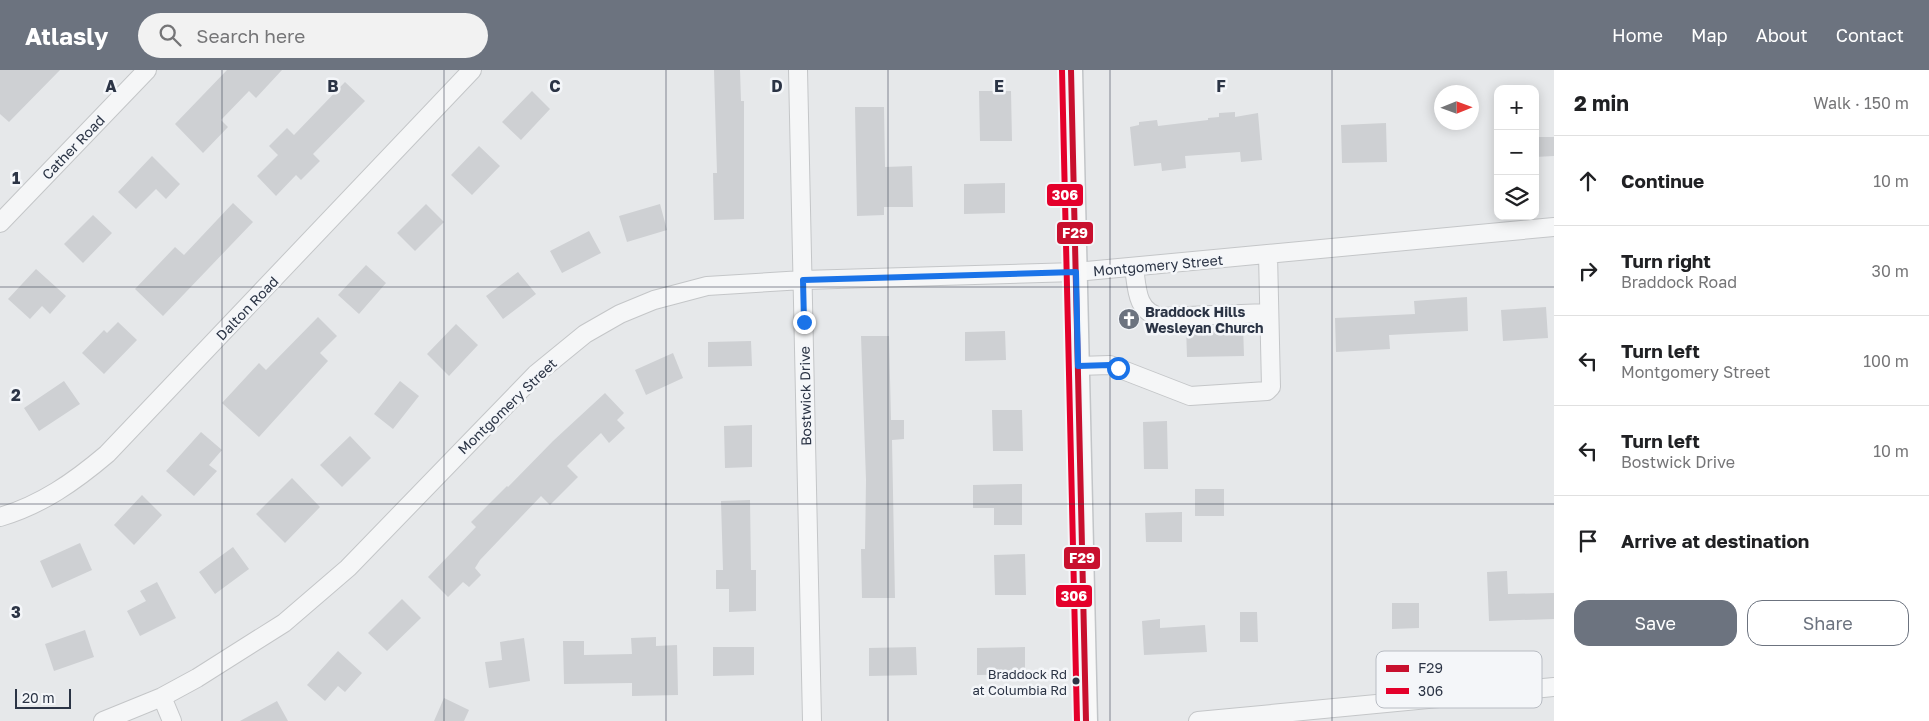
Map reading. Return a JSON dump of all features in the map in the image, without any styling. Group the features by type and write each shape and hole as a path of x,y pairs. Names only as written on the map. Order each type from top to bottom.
{"main road":[{"path":"1071,70 1086,721"}],"street":[{"name":"Cather Road","path":"0,223 147,70"},
{"name":"Dalton Road","path":"0,518 19,512 55,494 83,475 106,454 472,70"},
{"name":"Bostwick Drive","path":"798,70 812,721"},
{"name":"Montgomery Street","path":"103,721 162,697 197,678 284,623 348,568 536,374 585,334 620,314 654,300 692,289 803,280 1076,272 1554,227"},
{"path":"1078,366 1110,365 1190,396 1267,391 1271,387 1268,254"},
{"path":"1134,267 1138,297 1143,309 1151,315 1161,317 1268,313"},
{"path":"162,697 172,721"},
{"path":"1198,721 1376,704"}],"building":[{"path":"0,70 60,70 9,122 0,114"},
{"path":"227,70 282,70 256,98 249,91 221,120 228,127 203,153 175,124"},
{"path":"714,70 740,70 741,101 744,101 744,219 714,220 713,173 717,173"},
{"path":"345,82 365,101 313,154 320,161 301,180 296,175 276,196 257,176 278,155 269,146 287,128 294,135"},
{"path":"532,91 550,109 521,140 502,122"},
{"path":"979,91 1011,91 1012,141 980,141"},
{"path":"855,107 884,107 885,167 912,166 913,207 884,207 884,215 857,216"},
{"path":"1235,112 1235,117 1258,113 1262,160 1241,162 1240,152 1185,156 1186,168 1162,171 1161,163 1134,166 1130,127 1139,125 1139,122 1157,120 1158,126 1208,120 1208,118 1219,117 1219,113"},
{"path":"1386,123 1387,162 1342,163 1341,125"},
{"path":"1539,137 1554,137 1554,156 1539,157"},
{"path":"479,146 500,166 472,195 451,175"},
{"path":"152,156 180,184 166,199 156,189 136,209 118,192"},
{"path":"1005,183 1005,213 964,214 964,184"},
{"path":"233,203 253,222 163,316 135,289 175,247 184,255"},
{"path":"426,204 444,222 415,251 397,233"},
{"path":"660,204 667,230 627,242 619,216"},
{"path":"93,215 112,233 83,263 64,244"},
{"path":"589,231 601,253 562,273 550,251"},
{"path":"366,265 386,283 359,314 338,295"},
{"path":"36,269 66,296 50,314 42,306 30,319 8,299"},
{"path":"518,272 536,294 503,319 486,296"},
{"path":"1467,297 1468,331 1389,335 1390,349 1336,352 1335,318 1415,314 1414,301"},
{"path":"1546,307 1548,338 1503,341 1501,310"},
{"path":"318,317 337,336 320,353 328,361 259,437 222,403 259,363 266,370"},
{"path":"118,322 137,340 104,374 82,353 104,330 107,333"},
{"path":"456,324 478,345 449,376 427,354"},
{"path":"1243,325 1244,356 1187,357 1186,327"},
{"path":"1005,331 1006,360 965,361 965,332"},
{"path":"861,336 889,336 891,420 904,420 904,439 892,440 895,598 862,598 861,549 865,549 866,480"},
{"path":"751,341 752,366 708,367 708,342"},
{"path":"673,353 683,378 646,395 635,370"},
{"path":"64,381 80,404 39,431 24,408"},
{"path":"400,381 419,396 393,429 374,414"},
{"path":"605,393 624,413 617,420 625,428 609,443 601,433 567,466 578,477 550,505 541,496 480,560 475,568 481,575 469,587 463,582 448,597 428,577 476,527 471,522"},
{"path":"992,410 1022,410 1023,451 993,451"},
{"path":"1167,421 1168,469 1144,469 1143,422"},
{"path":"752,425 752,467 725,468 724,426"},
{"path":"201,432 222,450 209,465 217,471 194,496 166,471"},
{"path":"350,436 371,458 342,487 320,465"},
{"path":"292,478 320,507 285,543 256,514"},
{"path":"1022,484 1022,525 994,525 994,508 973,508 973,485"},
{"path":"1195,489 1224,489 1224,516 1195,516"},
{"path":"142,495 162,515 134,545 114,525"},
{"path":"750,500 751,570 756,570 756,611 729,612 729,589 716,589 716,570 723,570 721,501"},
{"path":"1182,512 1182,542 1146,542 1145,513"},
{"path":"80,543 92,570 52,588 40,561"},
{"path":"233,547 249,569 215,594 199,572"},
{"path":"1025,554 1026,595 995,595 994,555"},
{"path":"1507,571 1508,594 1554,593 1554,619 1489,621 1487,572"},
{"path":"157,582 176,618 140,636 127,611 146,601 140,591"},
{"path":"402,599 421,618 387,651 368,633"},
{"path":"1392,603 1419,603 1419,628 1392,629"},
{"path":"1240,612 1257,612 1258,642 1240,642"},
{"path":"1160,619 1160,628 1205,625 1207,652 1144,655 1142,621"},
{"path":"85,630 94,657 54,671 45,644"},
{"path":"656,637 656,646 677,645 678,695 632,696 632,683 564,684 563,641 584,641 584,655 632,654 631,638"},
{"path":"524,638 530,681 489,688 485,662 502,660 500,642"},
{"path":"713,647 754,647 754,675 713,676"},
{"path":"916,647 917,675 869,676 869,648"},
{"path":"1025,647 1025,674 977,675 977,648"},
{"path":"338,651 362,673 345,692 338,686 325,701 307,685"},
{"path":"444,698 469,710 464,721 434,721"},
{"path":"277,701 288,721 240,721"}],"transit line":[{"name":"306","path":"1062,70 1077,721"},
{"name":"F29","path":"1071,70 1086,721"}],"place":[{"name":"Braddock Hills Wesleyan Church","path":"1129,319"},
{"name":"Braddock Rd at Columbia Rd","path":"1076,681"}],"route":[{"path":"804,322 803,280 1076,272 1078,366 1110,365 1118,368"}]}
